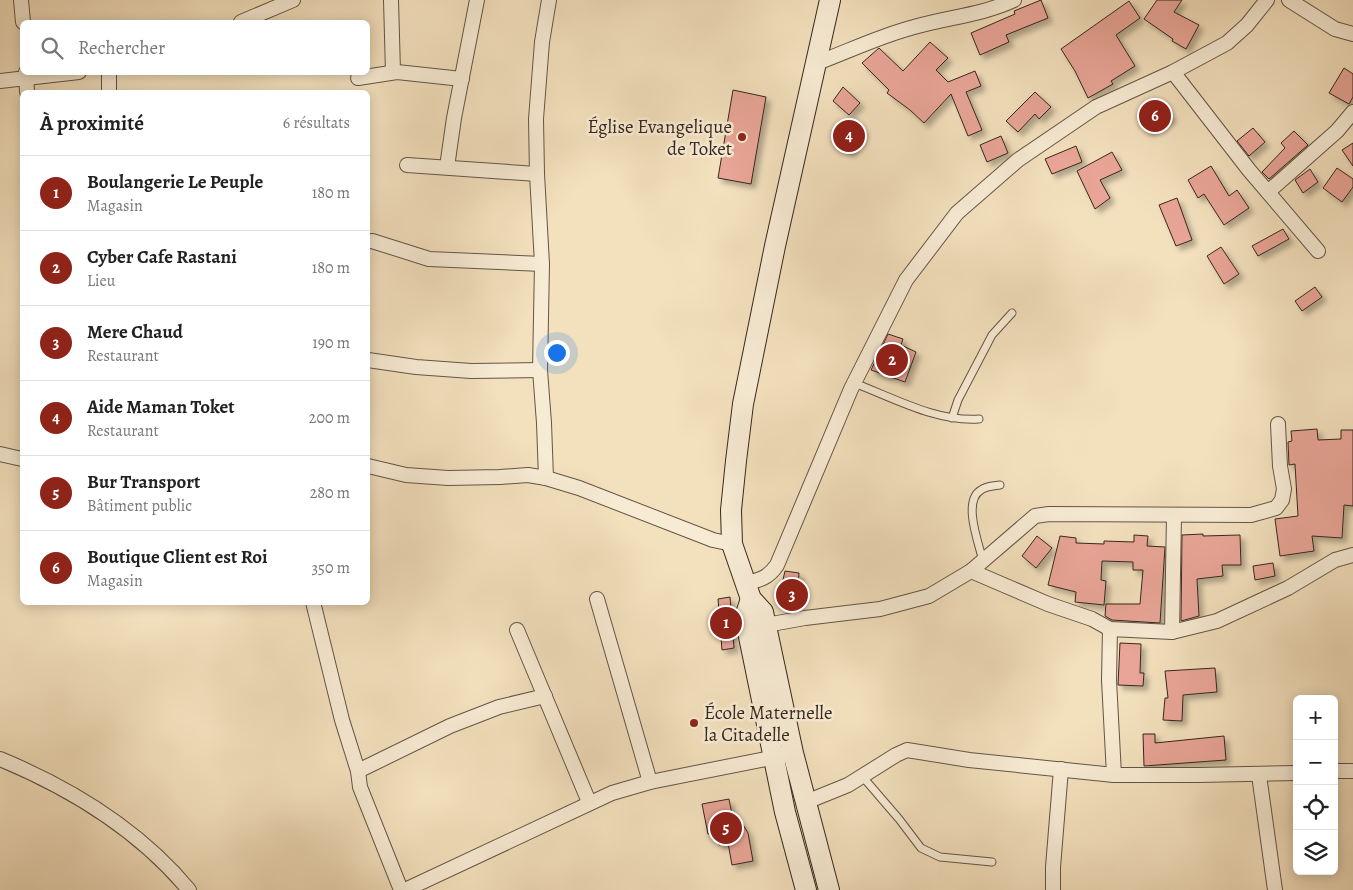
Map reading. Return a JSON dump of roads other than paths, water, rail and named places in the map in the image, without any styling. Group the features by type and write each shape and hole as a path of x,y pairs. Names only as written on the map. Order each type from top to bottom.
{"street":[{"path":"21,0 23,20"},
{"path":"246,20 293,0"},
{"path":"391,0 393,72"},
{"path":"446,167 476,0"},
{"path":"546,478 540,370 542,264 536,119 542,42 549,0"},
{"path":"806,890 784,812 784,756 766,625 762,612 749,591 732,544 731,510 742,404 830,0"},
{"path":"817,63 886,34 964,17 1014,0"},
{"path":"829,890 806,802 784,756 745,617 749,591 771,574 778,565 854,383 906,280 957,213 1018,160 1096,107 1173,72 1227,44 1267,0"},
{"path":"1289,0 1335,29 1353,34"},
{"path":"358,78 393,72 462,79"},
{"path":"1173,72 1268,192 1318,251"},
{"path":"0,81 27,81 62,75"},
{"path":"109,75 109,90"},
{"path":"1268,192 1337,132 1353,112"},
{"path":"408,166 537,174"},
{"path":"372,242 429,258 542,264"},
{"path":"370,360 416,367 471,371 540,370"},
{"path":"766,625 805,618 880,609 929,596 983,561 1035,516 1049,514 1251,514 1276,508 1282,500 1284,489 1280,466 1278,424"},
{"path":"0,454 20,459"},
{"path":"370,466 406,475 448,478 528,475 546,478 579,488 713,540 732,544"},
{"path":"1172,632 1174,515"},
{"path":"971,570 1048,604 1092,619 1110,629 1172,632 1218,621 1288,588 1334,560 1353,555"},
{"path":"597,599 650,782"},
{"path":"315,605 342,720 358,771 360,787 401,890"},
{"path":"1110,629 1109,680 1114,774"},
{"path":"518,630 589,802"},
{"path":"358,771 458,723 499,707 545,696"},
{"path":"806,802 848,785 907,750 969,760 1114,774 1258,775 1293,773"},
{"path":"405,890 589,802 612,793 650,782 784,756"},
{"path":"0,759 39,776 128,830 160,857 189,890"},
{"path":"1053,890 1052,868 1061,769"},
{"path":"1338,771 1353,771"},
{"path":"1258,775 1275,890"}],"lane":[{"path":"952,418 958,400 992,335 1012,313"},
{"path":"854,383 926,411 952,418 979,419"},
{"path":"983,561 972,516 972,505 979,490 987,486 1000,485"},
{"path":"862,776 921,848 940,857 992,862"}],"place":[{"name":"Boutique Client est Roi","path":"1155,116"},
{"name":"Aide Maman Toket","path":"849,136"},
{"name":"Église Evangelique de Toket","path":"742,137"},
{"name":"Cyber Cafe Rastani","path":"892,360"},
{"name":"Mere Chaud","path":"792,595"},
{"name":"Boulangerie Le Peuple","path":"726,623"},
{"name":"École Maternelle la Citadelle","path":"694,723"},
{"name":"Bur Transport","path":"726,828"}]}
